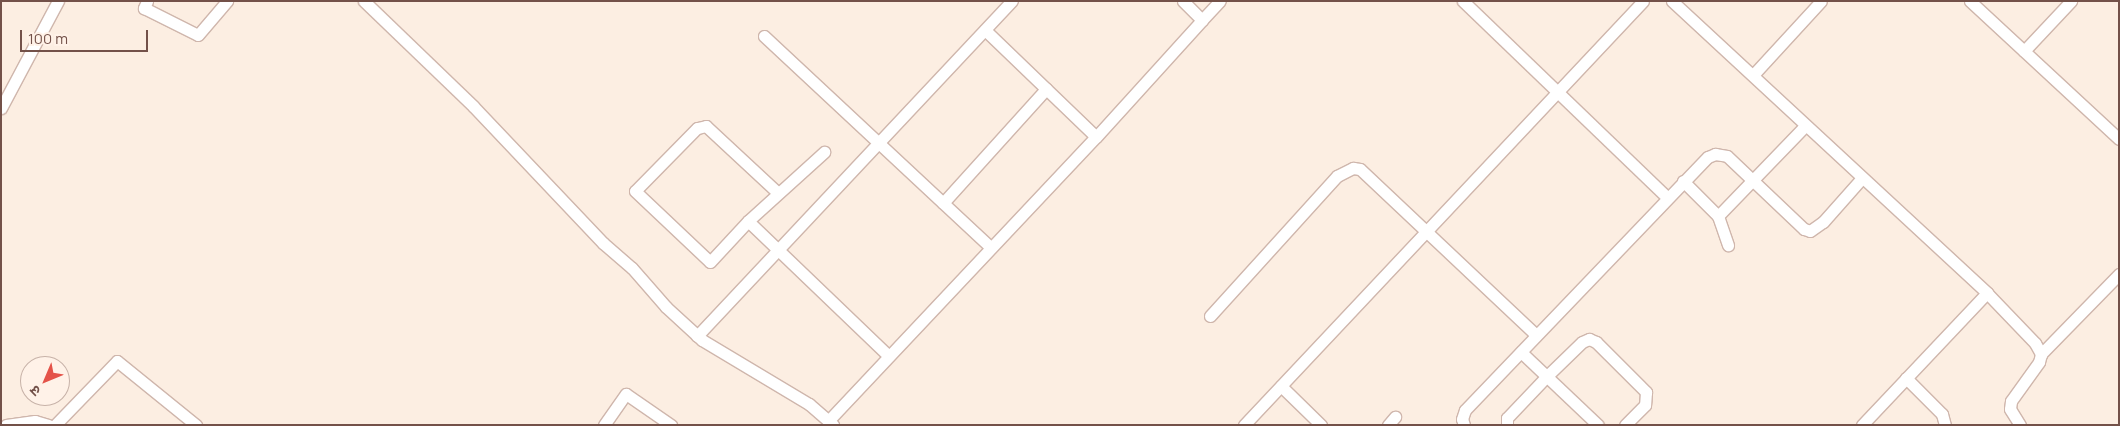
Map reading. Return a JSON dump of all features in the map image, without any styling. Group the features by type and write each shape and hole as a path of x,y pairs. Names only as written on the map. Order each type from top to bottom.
{"street":[{"path":"1,108 58,1"},
{"path":"147,1 144,8 198,34 227,1"},
{"path":"364,1 473,106 603,243 632,268 697,336 809,404 831,423 889,356 1096,137 1220,1"},
{"path":"697,336 1012,1"},
{"path":"1183,1 1202,20"},
{"path":"1463,1 1668,198"},
{"path":"1244,425 1560,93 1643,1"},
{"path":"1672,1 1986,293 2035,343 2041,354"},
{"path":"1753,75 1821,1"},
{"path":"1970,1 2117,134"},
{"path":"2024,51 2070,1"},
{"path":"986,30 1096,137"},
{"path":"764,36 990,247"},
{"path":"944,203 1046,89"},
{"path":"777,192 706,126 697,128 635,191 710,262 777,192 824,152"},
{"path":"1718,216 1754,181 1805,126"},
{"path":"1464,425 1462,418 1464,410 1683,181 1714,154 1727,156 1810,231 1823,222 1862,179"},
{"path":"1210,316 1345,169 1360,169 1426,234 1536,335"},
{"path":"1683,181 1718,216 1728,245"},
{"path":"748,221 889,356"},
{"path":"2020,425 2010,409 2011,401 2041,354 2119,274"},
{"path":"1862,425 1986,293"},
{"path":"1507,425 1508,418 1582,342 1596,342 1646,392 1645,405 1625,425"},
{"path":"1521,352 1548,375 1598,425"},
{"path":"55,425 117,361 196,425"},
{"path":"1906,378 1942,414 1945,425"},
{"path":"1281,386 1321,425"},
{"path":"604,425 626,394 666,423"},
{"path":"6,425 35,421 48,425"}]}
